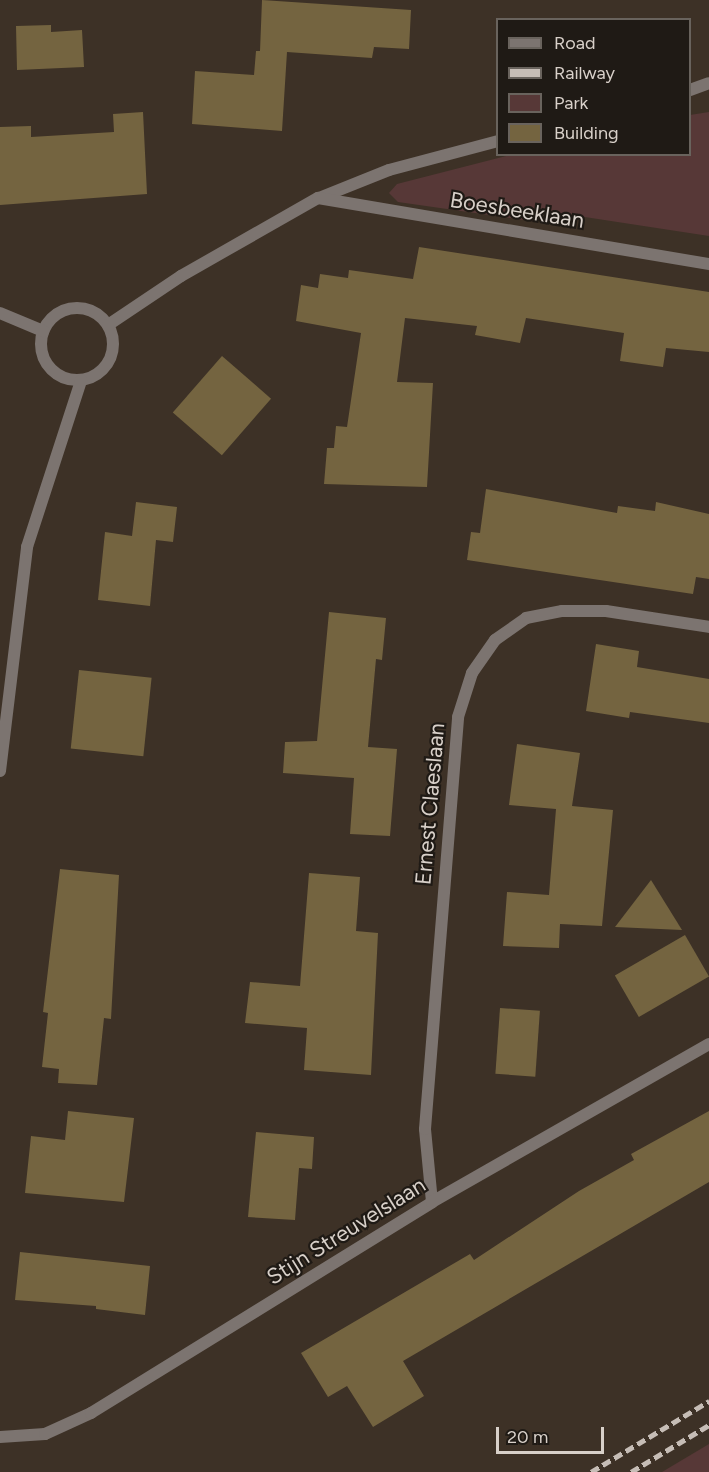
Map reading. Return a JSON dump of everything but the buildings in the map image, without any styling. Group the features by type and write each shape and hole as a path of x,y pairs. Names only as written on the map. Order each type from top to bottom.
{"street":[{"path":"691,90 708,85"},
{"name":"Boesbeeklaan","path":"108,325 181,276 318,198 389,170 496,142"},
{"name":"Boesbeeklaan","path":"318,198 709,264"},
{"path":"73,308 93,312 108,325 113,336 110,360 98,374 81,381 66,380 44,360 43,331 60,311 73,308"},
{"path":"0,313 43,331"},
{"path":"0,771 27,547 81,381"},
{"name":"Ernest Claeslaan","path":"432,1202 425,1130 458,717 471,673 495,640 526,618 562,611 606,611 709,627"},
{"name":"Stijn Streuvelslaan","path":"0,1437 45,1434 91,1413 432,1202 709,1044"}],"green space":[{"path":"709,112 709,236 539,210 537,222 398,202 389,193 397,184 506,156 691,156 691,115"},
{"path":"709,1444 709,1472 662,1472"}],"railway":[{"path":"591,1472 709,1401"},
{"path":"631,1472 709,1425"}]}
